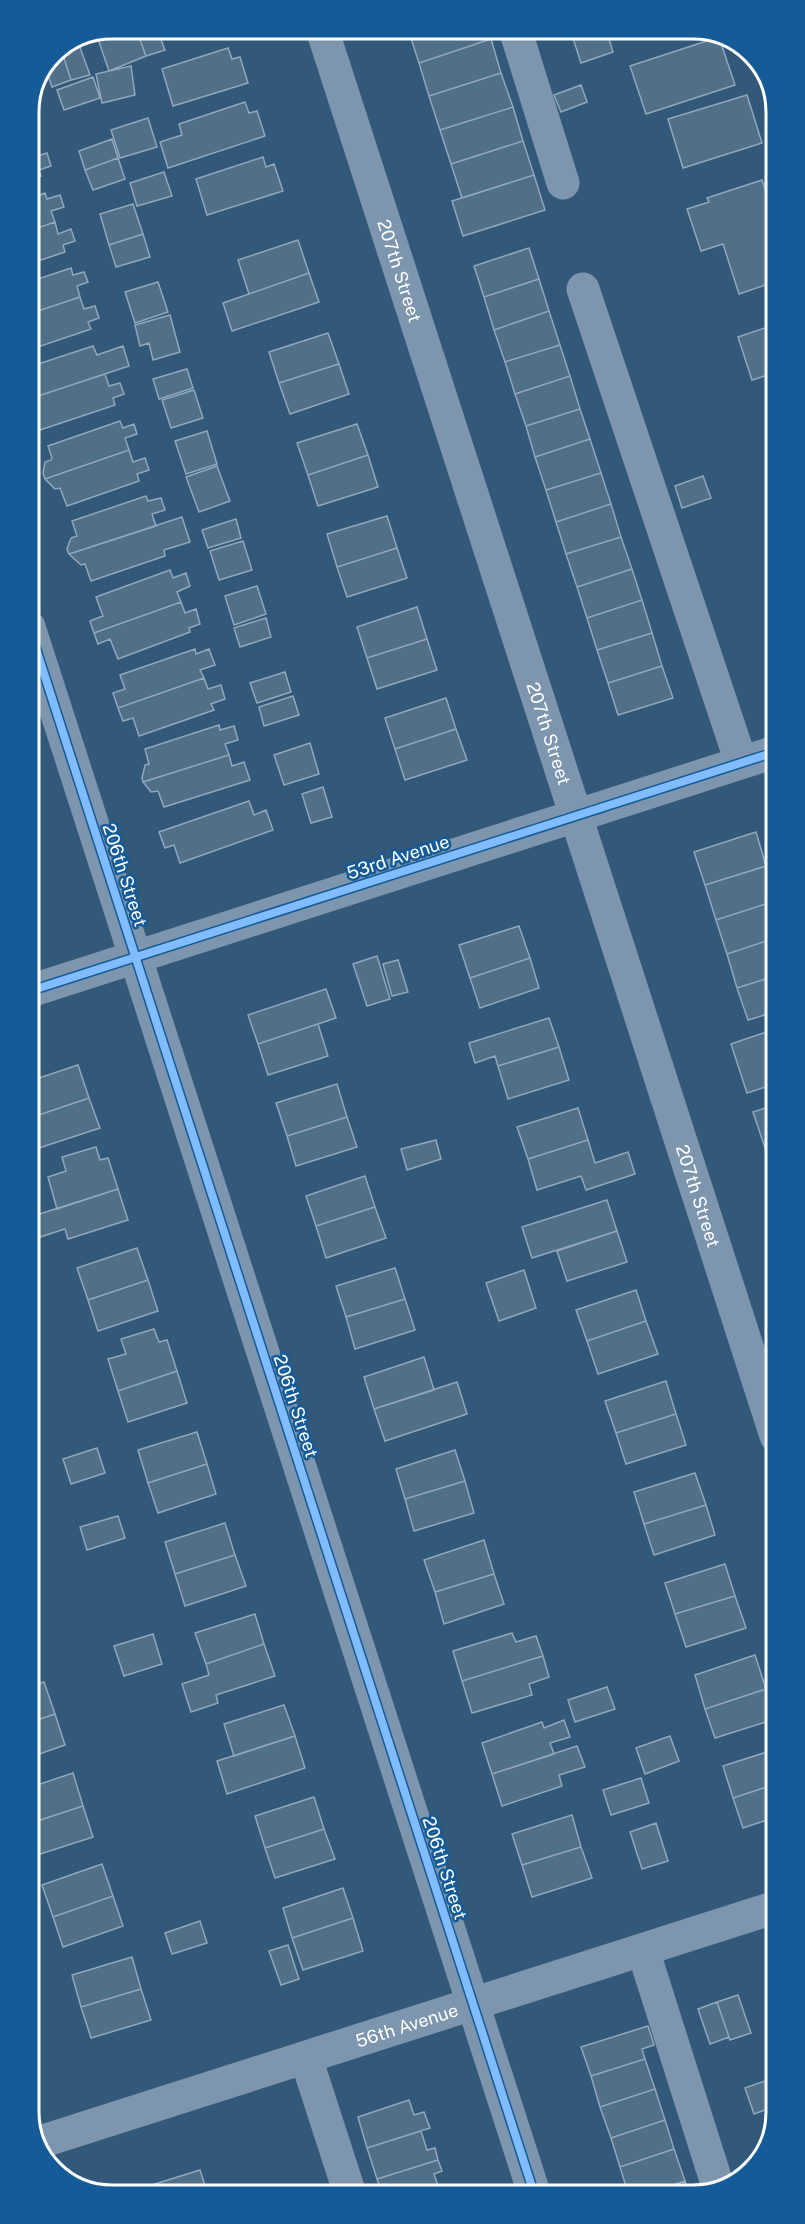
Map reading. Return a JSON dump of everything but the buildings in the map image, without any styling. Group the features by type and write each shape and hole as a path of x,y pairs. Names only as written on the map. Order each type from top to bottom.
{"street":[{"name":"207th Street","path":"326,39 766,1405"},
{"path":"518,39 563,183"},
{"path":"583,289 741,762"},
{"name":"206th Street","path":"39,658 531,2185"},
{"name":"53rd Avenue","path":"39,988 766,755"},
{"name":"56th Avenue","path":"45,2140 766,1910"},
{"path":"643,1950 716,2181"},
{"path":"306,2058 347,2185"}],"cycle path":[{"path":"39,658 531,2185"},
{"path":"39,988 766,755"}]}
